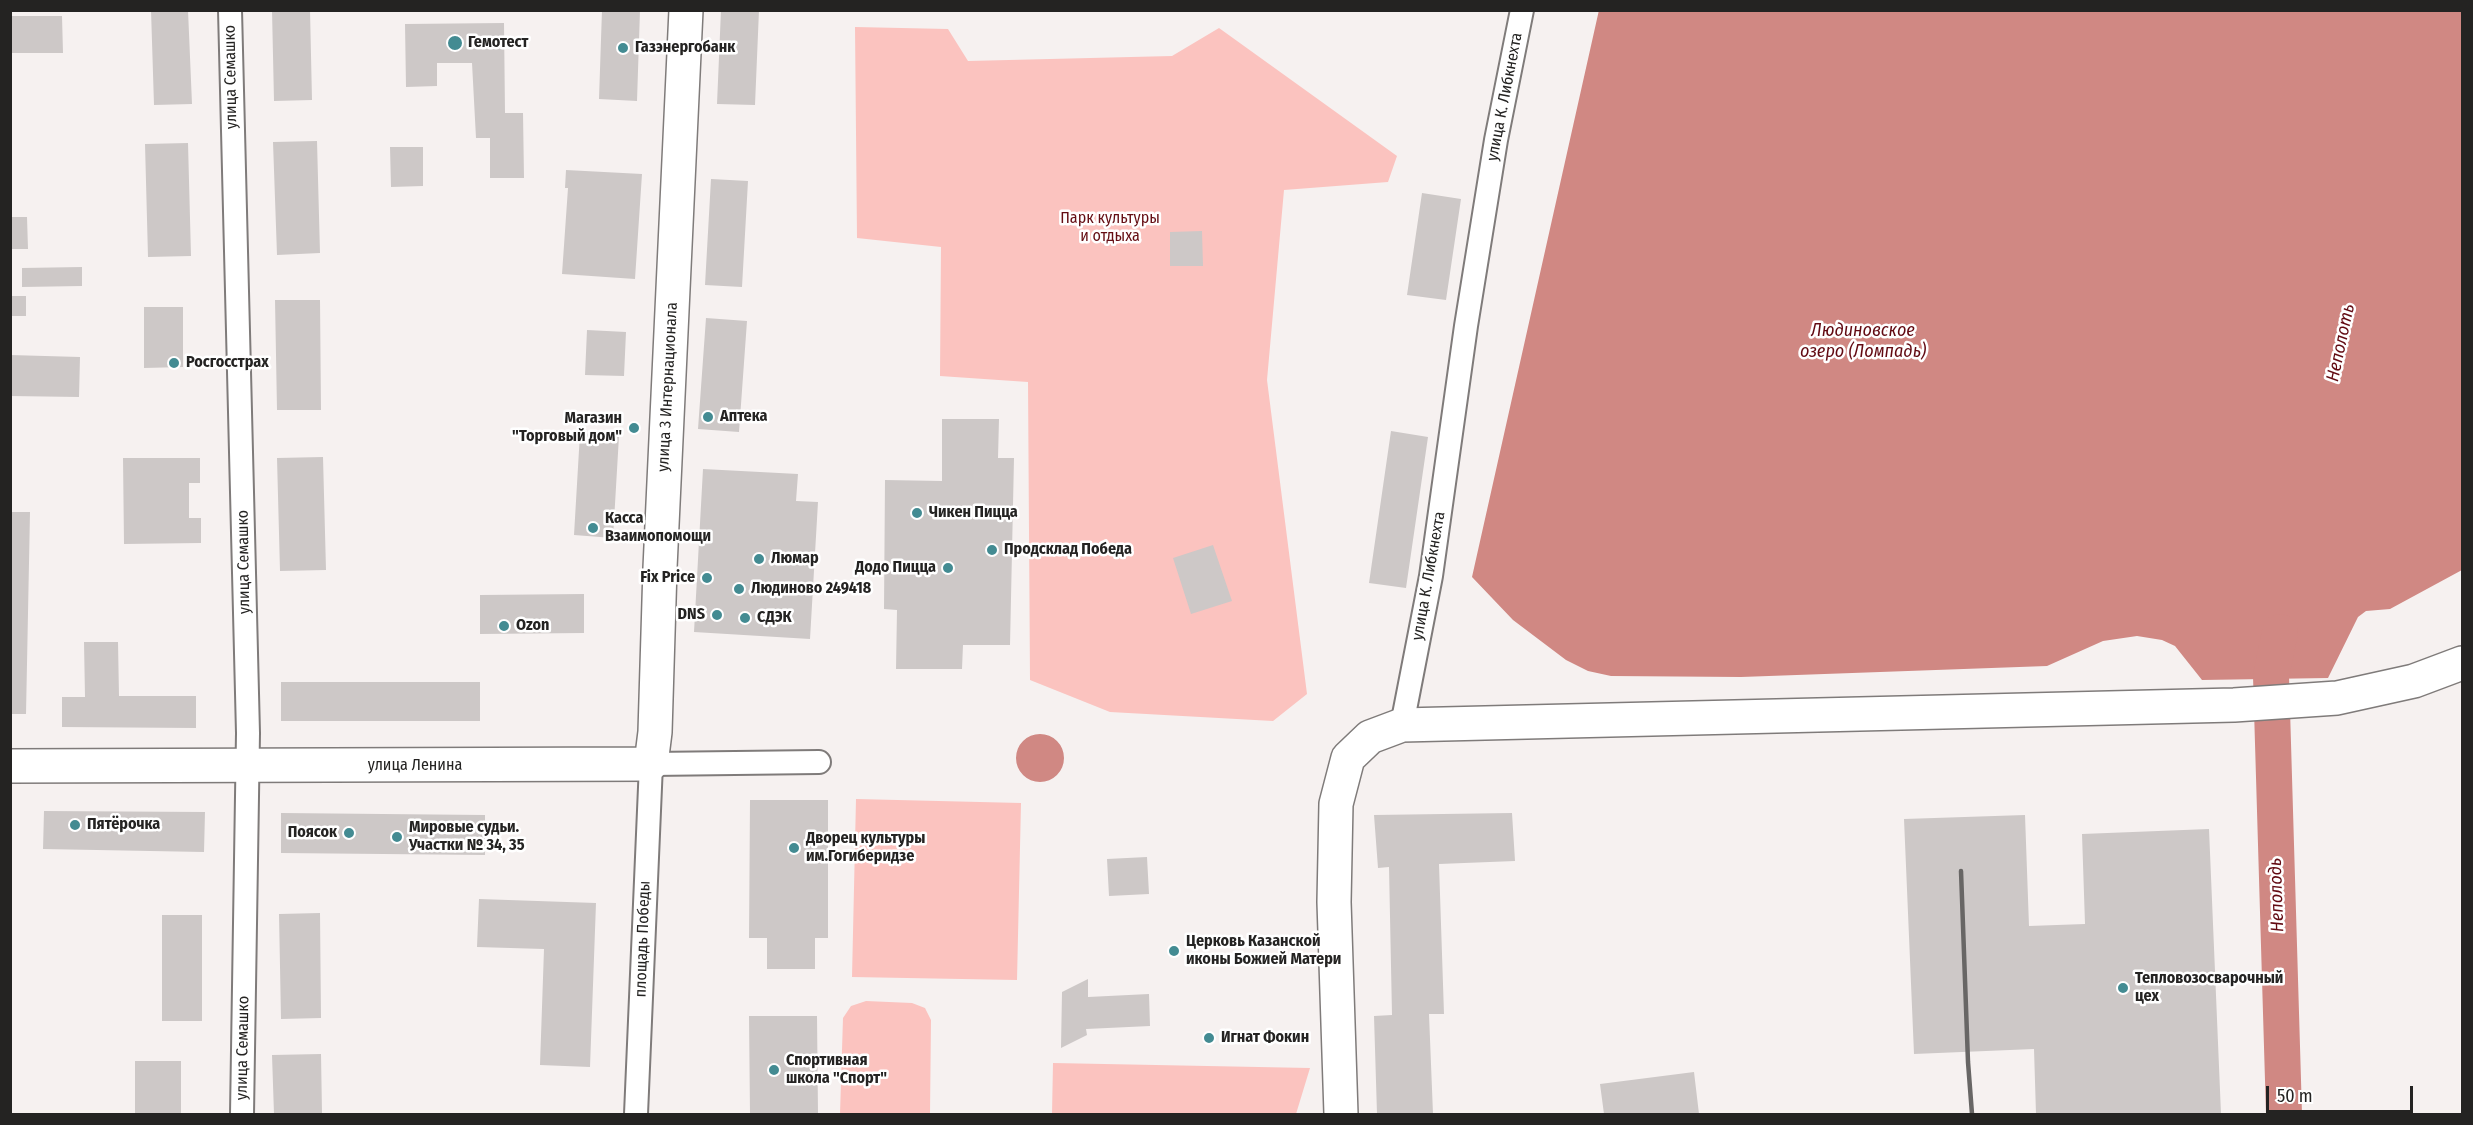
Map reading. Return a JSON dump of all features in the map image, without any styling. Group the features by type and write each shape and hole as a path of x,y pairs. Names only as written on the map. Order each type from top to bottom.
{"street":[{"name":"улица Семашко","path":"230,10 248,767 242,1114"},
{"name":"улица 3 Интернационала","path":"651,764 655,732 660,568 686,10"},
{"name":"улица К. Либкнехта","path":"1402,725 1431,576 1492,164 1522,10"},
{"path":"1341,1114 1334,902 1336,804 1348,758 1370,737 1402,725 2234,705 2337,698 2414,681 2463,663"},
{"name":"улица Ленина","path":"10,766 248,767 819,762"},
{"name":"площадь Победы","path":"636,1114 651,764"}],"green space":[{"name":"Парк культуры и отдыха","path":"855,27 948,29 968,61 1172,56 1219,28 1397,156 1388,182 1284,190 1267,380 1307,694 1273,721 1110,712 1030,680 1028,382 940,376 941,247 857,238"},
{"path":"856,799 1021,803 1017,980 852,977"},
{"path":"866,1001 912,1003 925,1008 931,1020 930,1114 840,1114 843,1018 851,1006"},
{"path":"1053,1063 1310,1068 1296,1114 1052,1114"}],"water":[{"name":"Людиновское озеро (Ломпадь)","path":"1599,10 2462,11 2462,570 2390,609 2366,611 2358,617 2328,678 2202,680 2175,646 2162,640 2137,636 2103,641 2047,666 1741,677 1611,676 1588,671 1566,660 1513,620 1472,577"},
{"path":"1040,734 1057,741 1064,758 1057,775 1040,782 1023,775 1016,758 1023,741"}],"building":[{"path":"151,10 188,10 192,104 154,105"},
{"path":"272,10 310,10 312,100 274,101"},
{"path":"602,10 640,10 637,101 599,99"},
{"path":"721,10 759,10 755,105 717,104"},
{"path":"10,16 62,16 63,53 10,53"},
{"name":"Гемотест","path":"504,23 505,113 523,113 524,178 490,178 490,138 476,138 472,63 437,63 437,86 406,87 405,24"},
{"path":"317,141 320,253 277,255 273,142"},
{"path":"188,143 191,256 148,257 145,144"},
{"path":"390,147 423,147 423,186 391,187"},
{"path":"566,170 642,174 635,279 562,274 568,188 565,188"},
{"path":"711,179 748,181 742,287 705,285"},
{"path":"1422,193 1461,199 1446,300 1407,295"},
{"path":"10,217 27,217 28,249 10,249"},
{"path":"1202,231 1203,266 1170,266 1170,232"},
{"path":"82,267 82,286 22,287 22,268"},
{"path":"10,296 26,296 26,316 10,316"},
{"path":"275,300 320,300 321,410 277,410"},
{"path":"144,307 183,307 183,367 144,368"},
{"path":"706,318 747,321 739,432 698,429"},
{"path":"587,330 626,332 624,376 585,375"},
{"path":"10,355 80,357 79,397 10,396"},
{"path":"942,419 999,419 998,458 1014,458 1010,645 963,645 962,669 896,669 897,610 884,609 885,480 942,481"},
{"path":"1391,431 1428,437 1406,588 1369,583"},
{"path":"580,433 619,436 613,538 574,535"},
{"path":"323,457 326,570 280,571 277,458"},
{"path":"123,458 200,458 200,483 189,483 189,518 201,518 201,543 124,544"},
{"path":"703,469 798,474 796,501 818,502 810,639 694,632"},
{"path":"10,512 30,512 26,714 10,714"},
{"path":"1213,545 1232,601 1191,614 1173,558"},
{"path":"584,594 584,633 480,634 480,595"},
{"path":"84,642 118,642 119,696 196,696 196,728 62,727 62,697 85,697"},
{"path":"281,682 480,682 480,721 281,721"},
{"path":"750,800 828,800 828,938 815,938 815,969 767,969 767,938 749,938"},
{"path":"44,811 205,812 204,852 43,849"},
{"path":"281,813 485,815 485,855 281,853"},
{"path":"1512,813 1515,861 1439,864 1444,1014 1429,1014 1433,1114 1377,1114 1374,1016 1392,1015 1389,867 1378,868 1374,815"},
{"name":"Тепловозосварочный цех","path":"2025,815 2029,926 2085,924 2082,834 2209,829 2221,1114 2036,1114 2034,1049 1914,1054 1904,819"},
{"path":"1147,857 1149,894 1109,896 1107,859"},
{"path":"479,899 596,903 590,1067 540,1065 544,949 477,947"},
{"path":"320,913 321,1018 281,1019 279,914"},
{"path":"162,915 202,915 202,1021 162,1021"},
{"path":"1088,979 1088,997 1149,994 1150,1026 1086,1029 1087,1035 1061,1048 1062,992"},
{"path":"749,1016 817,1016 818,1114 750,1114"},
{"path":"321,1054 322,1113 274,1114 272,1055"},
{"path":"135,1061 181,1061 181,1114 135,1114"},
{"path":"1694,1072 1699,1114 1604,1114 1600,1084"}],"waterway":[{"name":"Неполодь","path":"2280,632 2271,676 2284,1114"}],"railway":[{"path":"1961,871 1972,1114"}],"place":[{"name":"Гемотест","path":"455,43"},
{"name":"Газэнергобанк","path":"623,48"},
{"name":"Росгосстрах","path":"174,363"},
{"name":"Аптека","path":"708,417"},
{"name":"Магазин \"Торговый дом\"","path":"634,428"},
{"name":"Чикен Пицца","path":"917,513"},
{"name":"Касса Взаимопомощи","path":"593,528"},
{"name":"Продсклад Победа","path":"992,550"},
{"name":"Люмар","path":"759,559"},
{"name":"Додо Пицца","path":"948,568"},
{"name":"Fix Price","path":"707,578"},
{"name":"Людиново 249418","path":"739,589"},
{"name":"DNS","path":"717,615"},
{"name":"СДЭК","path":"745,618"},
{"name":"Ozon","path":"504,626"},
{"name":"Пятёрочка","path":"75,825"},
{"name":"Поясок","path":"349,833"},
{"name":"Мировые судьи. Участки № 34, 35","path":"397,837"},
{"name":"Дворец культуры им.Гогиберидзе","path":"794,848"},
{"name":"Церковь Казанской иконы Божией Матери","path":"1174,951"},
{"name":"Тепловозосварочный цех","path":"2123,988"},
{"name":"Игнат Фокин","path":"1209,1038"},
{"name":"Спортивная школа \"Спорт\"","path":"774,1070"}],"water label":[{"name":"Неполоть","path":"2341,343"}]}
